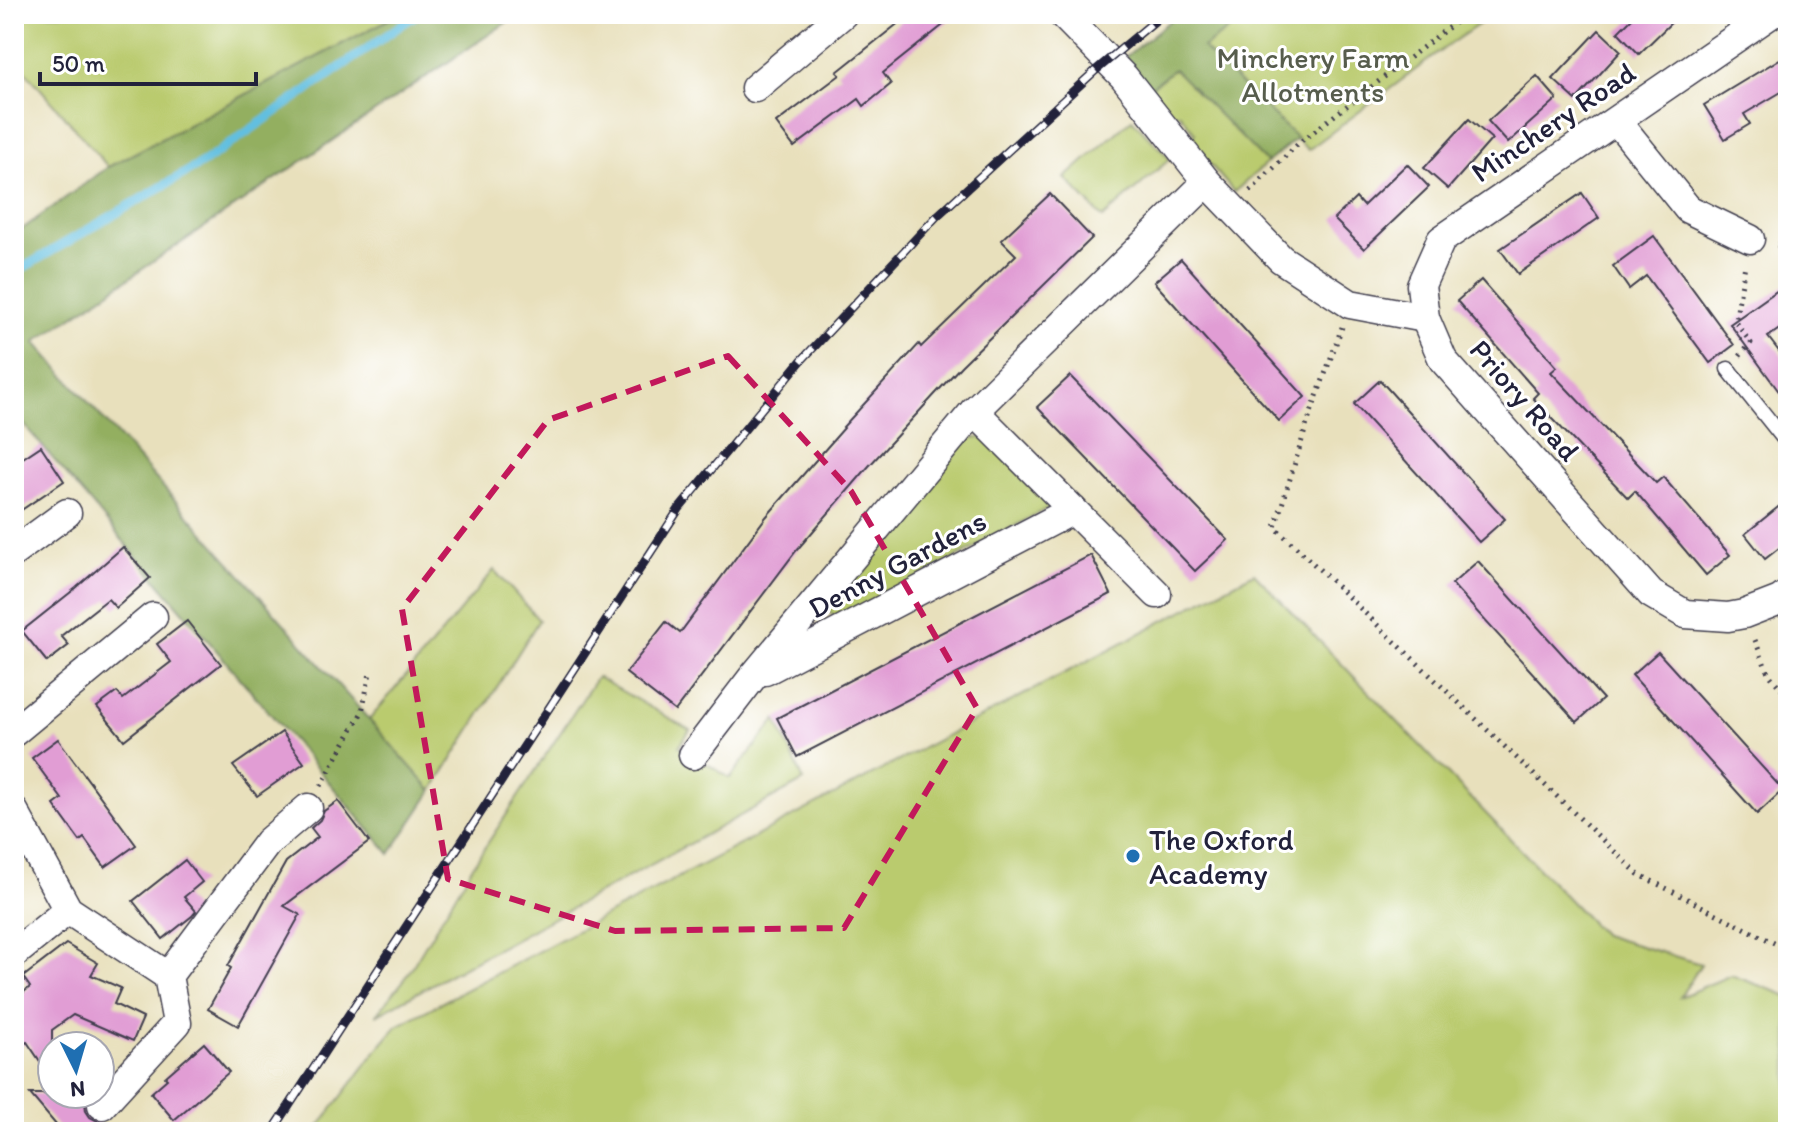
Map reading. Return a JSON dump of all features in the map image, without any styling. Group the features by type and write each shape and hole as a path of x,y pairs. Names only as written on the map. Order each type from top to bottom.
{"street":[{"path":"755,88 843,14"},
{"path":"1062,14 1124,77 1207,182 1281,259 1350,304 1425,318"},
{"name":"Minchery Road","path":"1425,318 1421,285 1441,240 1771,14"},
{"path":"1617,121 1688,209 1750,239"},
{"name":"Denny Gardens","path":"693,755 752,678 974,411 1207,182"},
{"name":"Priory Road","path":"1425,318 1443,360 1651,594 1685,614 1728,617 1744,614 1788,594"},
{"path":"974,411 1157,594"},
{"name":"Denny Gardens","path":"752,678 1073,510"},
{"path":"14,552 67,513"},
{"path":"14,732 153,617"},
{"path":"168,976 268,842 308,808"},
{"path":"14,811 68,910 168,976 177,1023 116,1090"},
{"path":"14,954 68,910"}],"lane":[{"path":"1728,369 1788,444"}],"path":[{"path":"1233,209 1300,142 1466,14"},
{"path":"1728,369 1751,343 1735,322 1750,239 1788,248"},
{"path":"1350,304 1307,424 1275,527 1638,874 1788,950"},
{"path":"1744,614 1768,673 1788,697"},
{"path":"308,808 362,712 370,673"}],"highlighted area":[{"path":"728,356 851,491 977,708 844,928 615,931 448,879 402,609 548,420"}],"green space":[{"path":"14,14 399,14 108,167 14,58"},
{"path":"399,14 519,14 35,342 432,791 390,854 14,413 14,235 108,167"},
{"path":"1178,14 1250,14 1203,48 1297,138 1267,163 1174,69 1145,92 1124,58"},
{"name":"Minchery Farm Allotments","path":"1250,14 1494,14 1308,150 1202,48"},
{"path":"1174,69 1267,163 1234,192 1191,142 1195,133 1179,113 1169,116 1145,92"},
{"path":"1132,119 1170,159 1103,218 1065,178"},
{"path":"971,438 985,438 1050,501 1050,507 842,620 833,616 828,608 961,445"},
{"path":"494,570 539,620 432,791 369,720"},
{"name":"The Oxford Academy","path":"1254,573 1603,935 1701,964 1680,997 1731,975 1788,996 1788,1132 315,1132 397,1026"},
{"path":"597,677 690,730 679,746 730,778 776,720 804,781 376,1015 405,979 474,864"}],"building":[{"path":"910,14 957,14 883,73 891,84 864,106 859,99 794,147 776,123 840,75 837,72"},
{"path":"1636,14 1680,14 1639,54 1618,32"},
{"path":"1599,30 1621,51 1576,100 1553,79"},
{"path":"1788,54 1788,88 1744,114 1750,124 1725,139 1704,105"},
{"path":"1537,76 1557,99 1508,143 1488,121"},
{"path":"1469,119 1492,139 1448,189 1424,168"},
{"path":"1407,164 1429,187 1364,249 1334,219 1356,198 1363,206"},
{"path":"1582,193 1599,218 1518,274 1500,249"},
{"path":"1050,194 1092,238 961,366 869,466 796,551 675,711 626,673 666,622 680,633 766,517 843,427 919,344 921,347 1016,255 1001,240"},
{"path":"1654,236 1734,345 1710,363 1646,276 1629,289 1613,266"},
{"path":"1181,259 1305,397 1279,421 1154,282"},
{"path":"1481,280 1557,367 1551,372 1656,483 1663,477 1730,555 1706,575 1635,491 1628,498 1533,398 1538,393 1457,301"},
{"path":"1788,283 1788,323 1768,337 1788,363 1788,404 1730,324"},
{"path":"1070,376 1228,540 1195,571 1037,407"},
{"path":"1380,380 1505,519 1479,542 1354,404"},
{"path":"41,446 64,481 14,515 14,464"},
{"path":"1788,499 1788,541 1765,559 1745,534"},
{"path":"123,547 150,578 116,608 108,599 61,636 69,645 47,662 22,631"},
{"path":"1091,555 1111,594 797,757 777,718"},
{"path":"1478,561 1603,699 1577,722 1452,584"},
{"path":"187,621 221,664 124,740 97,707 117,692 123,699 171,662 157,644"},
{"path":"1658,652 1783,790 1757,814 1632,675"},
{"path":"282,732 304,763 257,796 233,766"},
{"path":"58,739 136,845 105,867 84,838 80,841 54,805 62,799 32,758"},
{"path":"338,801 369,842 284,906 300,915 238,1026 208,1009 231,968 228,966 286,862 318,837 311,828 324,811"},
{"path":"185,860 202,882 184,897 196,911 163,939 133,901"},
{"path":"66,944 98,963 91,975 121,988 114,1004 143,1018 133,1041 116,1034 116,1030 108,1030 73,1015 52,1030 36,1030 36,1055 27,1042 14,1051 14,1000 30,987 23,977"},
{"path":"204,1043 229,1072 174,1120 151,1093"},
{"path":"43,1110 86,1110 99,1122 94,1132 62,1132"}],"waterway":[{"path":"14,273 204,162 417,14"}],"railway":[{"path":"272,1132 679,509 801,361 936,217 1095,71 1163,14"}],"place":[{"name":"The Oxford Academy","path":"1133,856"}]}
